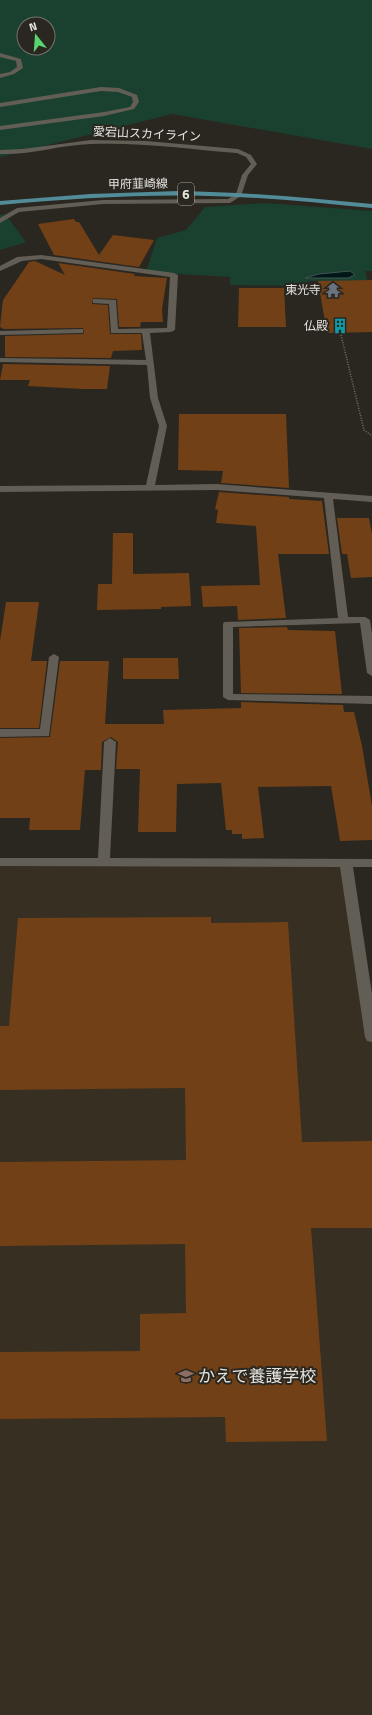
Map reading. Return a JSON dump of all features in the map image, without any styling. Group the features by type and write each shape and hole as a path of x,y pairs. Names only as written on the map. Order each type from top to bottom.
{"main road":[{"name":"甲府韮崎線","path":"0,203 50,198 127,194 239,195 372,206"}],"street":[{"path":"0,55 18,60 20,68 12,74 0,76"},
{"name":"愛宕山スカイライン","path":"0,105 102,89 119,90 129,93 135,96 136,102 132,108 104,114 0,128"},
{"name":"愛宕山スカイライン","path":"0,152 26,152 70,143 91,142 161,144 238,151 249,156 254,164 246,175 239,195"},
{"path":"0,221 17,210 103,202 230,201 239,195"},
{"path":"0,269 20,259 41,257 174,275 171,330 114,331 113,302 96,301"},
{"path":"0,333 80,331"},
{"path":"146,331 154,398 163,426 150,487"},
{"path":"0,360 151,363"},
{"path":"0,488 216,487 372,499"},
{"path":"328,496 343,621"},
{"path":"372,673 365,620 228,624 228,697 372,700"},
{"path":"0,733 45,733 54,657"},
{"path":"104,862 110,742"},
{"path":"0,862 372,864"},
{"path":"346,864 372,1037"}],"path":[{"path":"341,335 364,430 372,436"}],"shaded area":[{"path":"350,271 355,275 348,278 305,278 319,274"},
{"name":"かえで養護学校","path":"0,862 346,864 372,1037 372,1715 0,1715"}],"green space":[{"path":"0,0 372,0 372,149 172,114 0,157"},
{"path":"265,203 372,211 372,271 365,271 371,294 356,281 307,281 308,286 230,285 230,277 146,272 157,238 186,230 205,207"},
{"path":"5,214 26,242 0,250 0,215"}],"building":[{"path":"74,219 76,222 79,222 99,255 113,235 154,240 139,267 54,255 38,224"},
{"path":"35,261 65,275 58,263 135,274 134,276 167,278 162,309 163,322 141,322 140,327 119,327 117,299 93,298 92,304 108,305 110,334 141,334 142,350 113,351 111,358 5,357 5,336 84,333 83,328 4,329 0,327 3,300 29,262"},
{"path":"372,280 372,332 327,333 318,281"},
{"path":"239,288 284,288 286,327 238,327"},
{"path":"3,364 110,366 107,389 83,389 28,386 30,380 0,380"},
{"path":"179,414 286,414 289,488 221,483 223,471 178,470"},
{"path":"219,492 322,501 329,554 278,554 286,618 238,620 237,606 203,607 201,586 260,585 256,526 216,523 218,510 215,509"},
{"path":"337,518 369,518 372,534 372,577 351,578 347,554 342,554"},
{"path":"113,533 133,533 133,574 189,573 191,606 161,607 161,609 97,610 98,584 112,584"},
{"path":"6,602 39,602 31,661 47,661 39,728 0,728 0,641"},
{"path":"287,627 288,630 335,631 342,694 241,693 239,628"},
{"path":"123,658 178,658 179,679 123,679"},
{"path":"60,661 109,661 105,724 164,724 163,710 241,708 241,702 343,705 344,712 354,712 362,746 372,806 372,840 340,841 331,786 258,787 264,838 242,839 242,834 232,834 232,830 226,830 221,783 177,784 176,832 138,832 140,769 116,769 118,742 111,737 102,742 101,770 85,770 80,830 29,830 30,818 0,818 0,738 50,737"},
{"path":"211,917 211,923 288,922 302,1142 372,1141 372,1228 311,1228 327,1441 226,1442 225,1417 0,1419 0,1352 140,1351 140,1314 186,1313 185,1244 0,1246 0,1162 186,1160 185,1088 0,1090 0,1026 9,1026 18,918"}],"place":[{"name":"東光寺","path":"333,290"},
{"name":"仏殿","path":"340,326"},
{"name":"かえで養護学校","path":"186,1376"}]}
